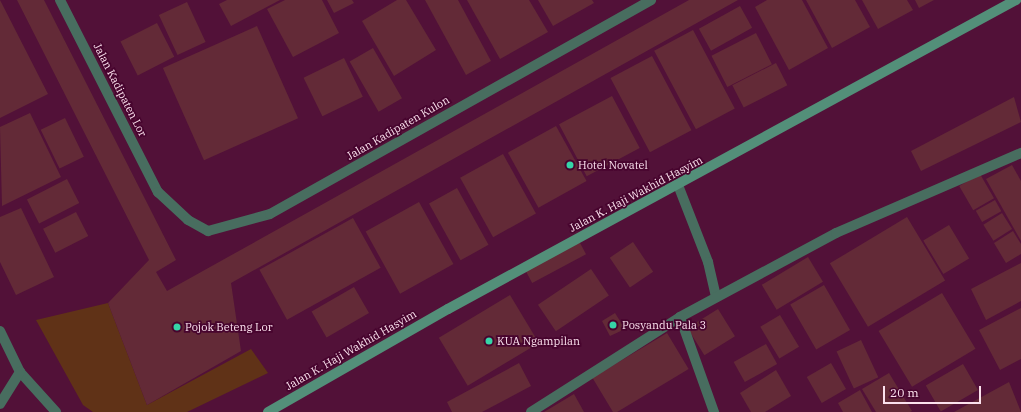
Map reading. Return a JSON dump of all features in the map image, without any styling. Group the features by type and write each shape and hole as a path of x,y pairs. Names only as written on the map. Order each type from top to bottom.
{"main road":[{"name":"Jalan K. Haji Wakhid Hasyim","path":"268,412 448,309 678,186 1016,0"}],"street":[{"name":"Jalan Kadipaten Lor","path":"60,0 158,192"},
{"name":"Jalan Kadipaten Kulon","path":"158,192 188,220 208,231 270,214 651,0"},
{"path":"531,412 680,317 836,233 1021,153"},
{"path":"678,186 708,262 716,297"},
{"path":"680,317 714,412"},
{"path":"0,331 20,372 56,412"},
{"path":"0,404 20,372"}],"shaded area":[{"path":"108,303 147,405 251,349 268,373 187,412 93,412 83,405 36,320"}],"building":[{"path":"0,0 48,94 0,118"},
{"path":"17,0 44,0 176,260 156,272 167,291 689,0 738,0 231,283 241,351 147,405 108,303 149,260"},
{"path":"227,0 280,0 231,26 219,4"},
{"path":"285,0 322,0 339,33 293,57 267,9"},
{"path":"327,0 352,0 354,3 334,13"},
{"path":"397,0 406,0 436,50 394,76 362,21"},
{"path":"425,0 458,0 491,61 466,75"},
{"path":"467,0 529,0 548,32 500,59"},
{"path":"538,0 592,0 594,3 553,26"},
{"path":"767,0 802,0 828,48 789,70 755,7"},
{"path":"806,0 855,0 870,27 832,48"},
{"path":"862,0 907,0 913,10 878,29"},
{"path":"915,0 934,0 919,8"},
{"path":"187,2 206,42 177,55 159,15"},
{"path":"740,6 752,28 711,51 699,29"},
{"path":"157,23 174,57 138,75 120,42"},
{"path":"257,26 298,118 204,160 163,68"},
{"path":"693,30 735,109 696,129 654,51"},
{"path":"756,33 772,64 727,87 711,56"},
{"path":"373,48 402,98 379,112 350,62"},
{"path":"652,56 691,130 650,152 611,78"},
{"path":"344,58 363,97 322,116 304,78"},
{"path":"776,63 787,85 744,108 732,85"},
{"path":"612,96 640,148 587,176 559,124"},
{"path":"1014,97 1021,122 921,171 911,151"},
{"path":"30,113 61,177 2,206 0,127"},
{"path":"65,118 84,157 60,168 41,130"},
{"path":"556,126 587,181 538,208 508,153"},
{"path":"503,154 536,213 493,237 460,178"},
{"path":"1012,165 1021,181 1021,241 986,179"},
{"path":"980,174 994,198 973,210 959,186"},
{"path":"67,179 79,203 39,223 27,199"},
{"path":"457,188 489,245 461,260 429,204"},
{"path":"995,200 1001,211 982,222 976,211"},
{"path":"419,202 453,264 400,294 366,232"},
{"path":"21,208 54,277 16,295 0,262 0,217"},
{"path":"76,212 88,236 55,253 43,229"},
{"path":"1002,213 1012,229 993,241 983,225"},
{"path":"907,217 945,280 868,327 830,263"},
{"path":"353,218 381,268 287,320 259,270"},
{"path":"949,225 969,258 943,274 923,240"},
{"path":"1013,231 1021,244 1021,254 1006,263 994,243"},
{"path":"579,241 586,254 532,283 525,270"},
{"path":"633,242 653,272 630,288 610,258"},
{"path":"808,257 823,282 777,310 762,285"},
{"path":"1021,263 1021,301 986,320 971,289"},
{"path":"591,269 609,296 556,331 538,305"},
{"path":"824,285 850,330 816,350 790,304"},
{"path":"354,287 369,313 327,337 312,312"},
{"path":"942,293 975,349 912,387 879,331"},
{"name":"KUA Ngampilan","path":"510,295 539,343 468,386 439,338"},
{"path":"1021,308 1021,359 1000,370 979,330"},
{"path":"718,309 735,336 704,355 687,328"},
{"name":"Posyandu Pala 3","path":"615,313 625,329 610,336 602,321"},
{"path":"780,315 799,347 779,359 760,327"},
{"path":"667,333 689,369 617,412 613,412 592,378"},
{"path":"861,340 878,377 854,389 837,351"},
{"path":"766,344 777,364 745,382 734,362"},
{"path":"519,363 531,386 482,412 452,412 447,402"},
{"path":"831,363 846,389 822,403 807,377"},
{"path":"963,364 978,390 941,411 926,386"},
{"path":"776,370 791,396 765,412 751,412 740,393"},
{"path":"889,373 912,411 876,412 862,389"},
{"path":"1009,382 1021,412 954,412"},
{"path":"860,390 872,412 843,412 838,403"},
{"path":"574,394 584,412 544,412"}],"place":[{"name":"Hotel Novatel","path":"570,165"},
{"name":"Posyandu Pala 3","path":"613,325"},
{"name":"Pojok Beteng Lor","path":"177,327"},
{"name":"KUA Ngampilan","path":"489,341"}]}
